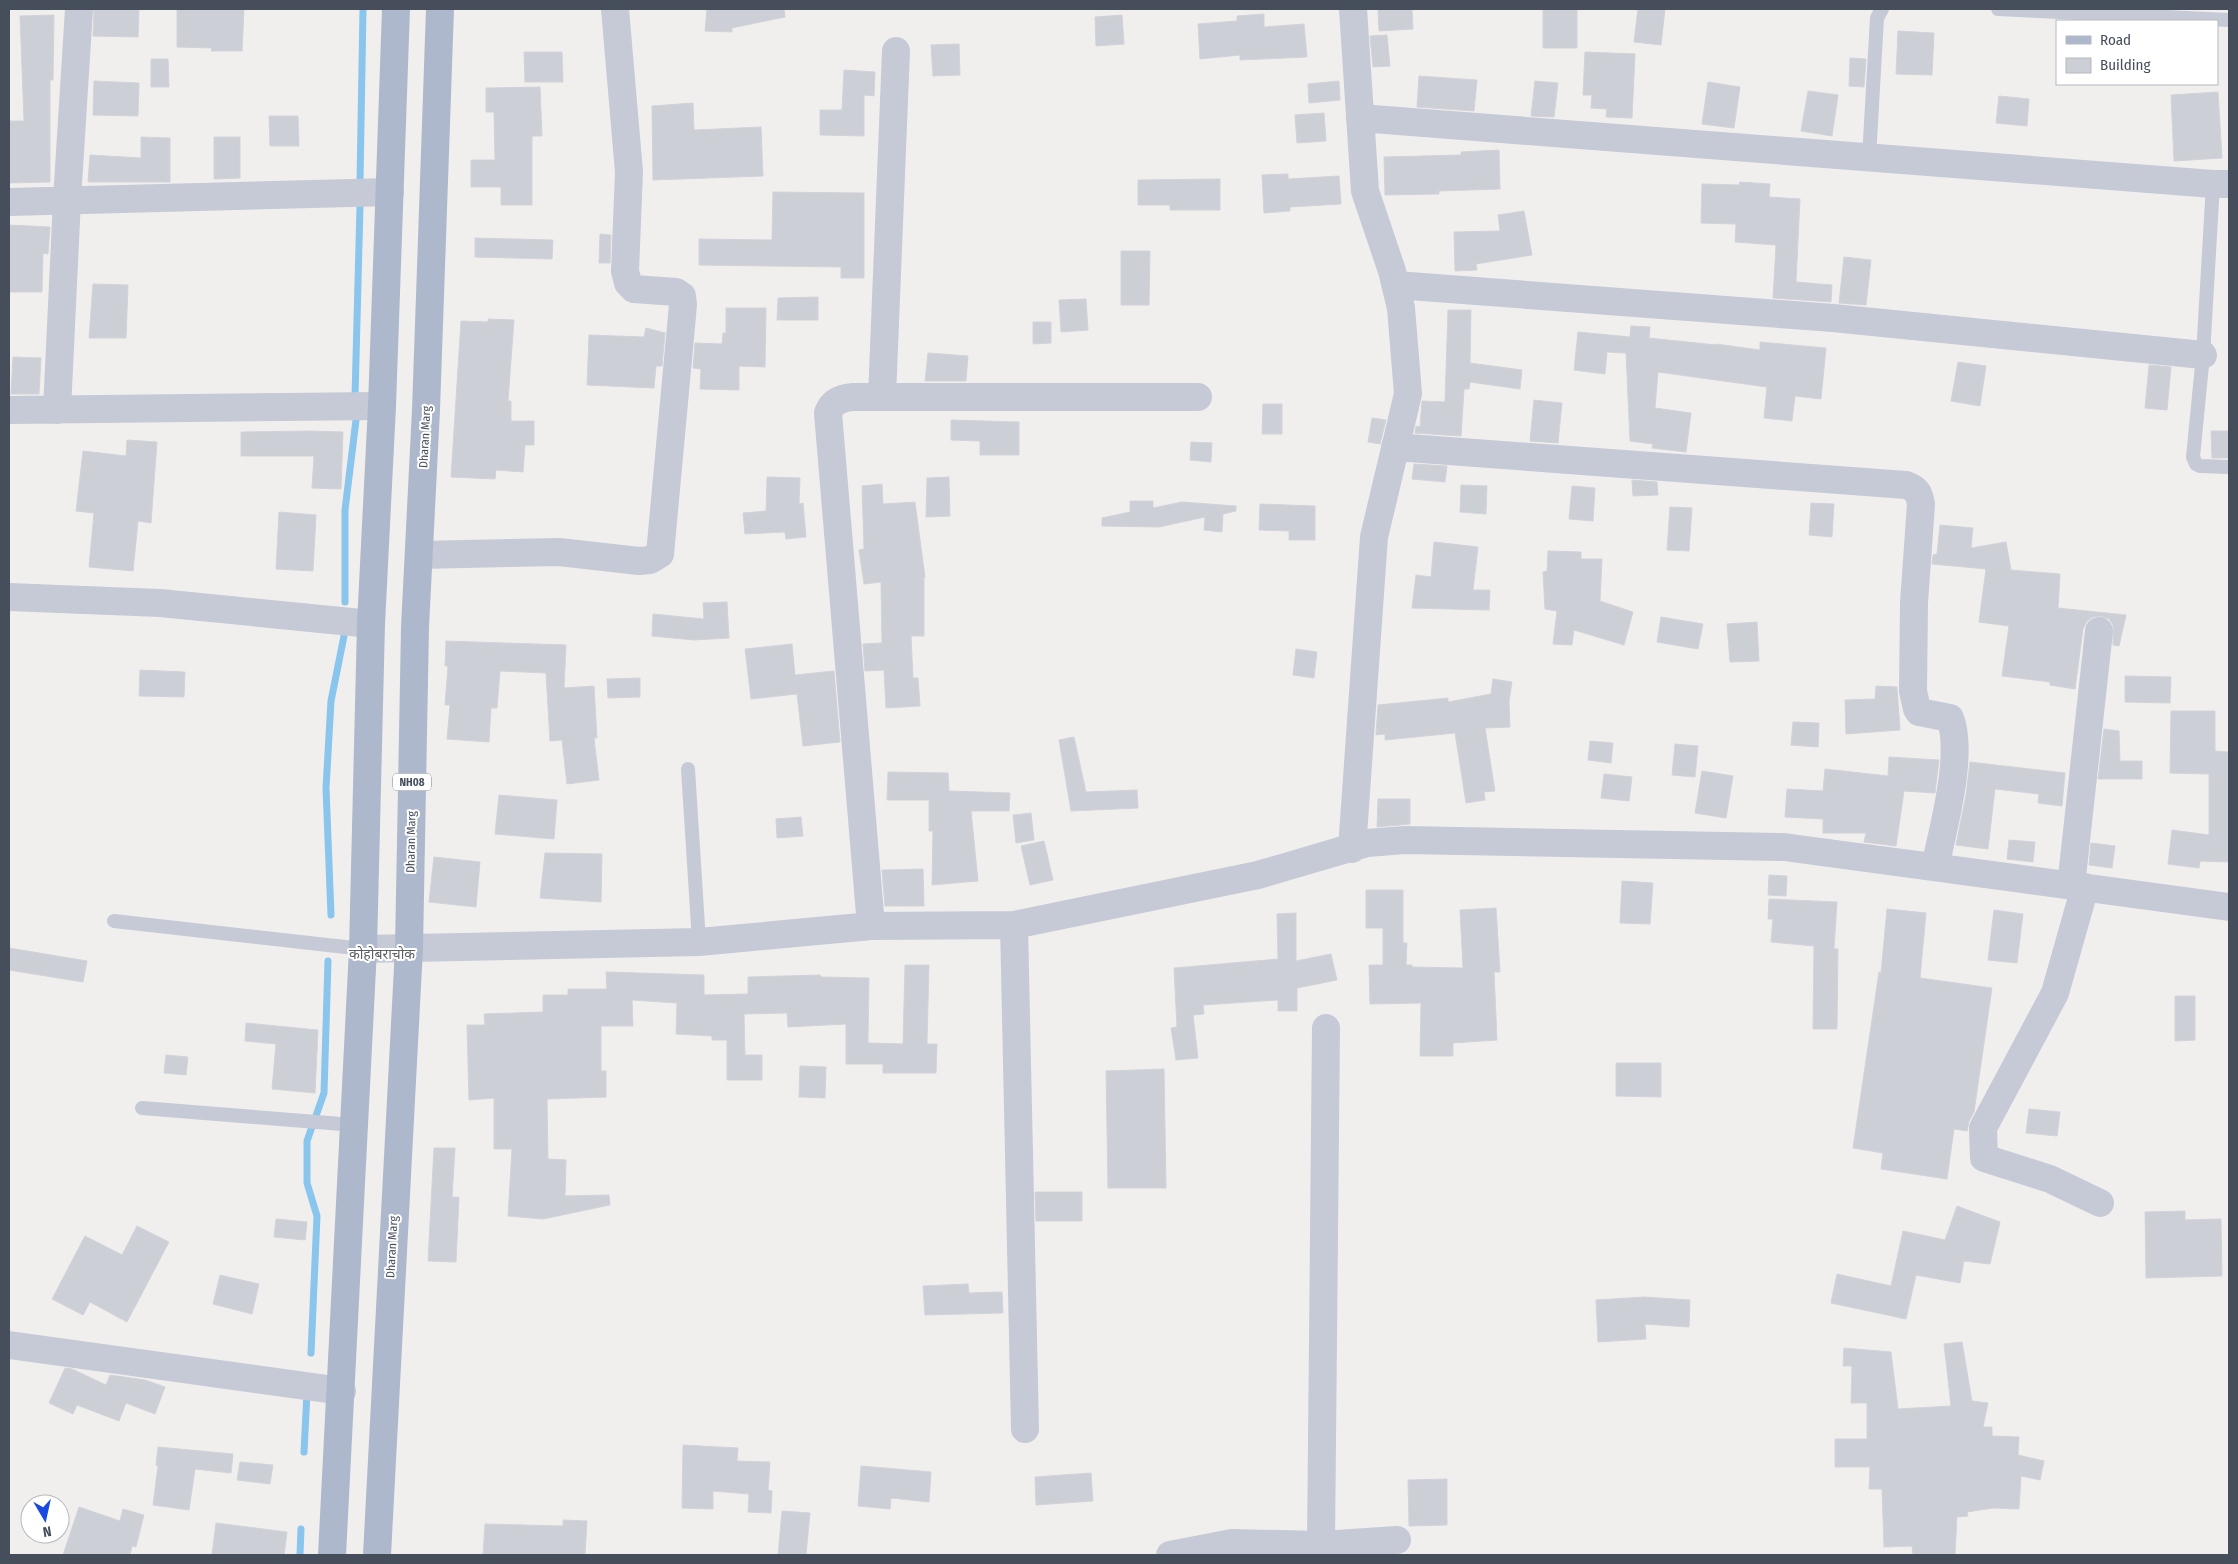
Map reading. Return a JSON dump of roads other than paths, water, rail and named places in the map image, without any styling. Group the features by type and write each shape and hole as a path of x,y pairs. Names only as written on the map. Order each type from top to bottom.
{"main road":[{"path":"332,1555 342,1391 363,950 371,624 382,406 396,9"},
{"name":"Dharan Marg","path":"377,1555 409,948 415,627 434,215 440,9"}],"street":[{"path":"57,410 66,200 79,9"},
{"path":"419,555 559,552 639,561 650,560 660,554 683,300 682,296 676,292 634,289 626,279 629,172 615,9"},
{"path":"1352,849 1374,537 1408,394 1401,308 1396,285 1366,191 1353,9"},
{"path":"882,397 896,51"},
{"path":"1360,118 2221,184"},
{"path":"9,202 390,192"},
{"path":"1396,285 1832,318 2203,355"},
{"path":"871,926 828,413 830,407 842,398 1198,397"},
{"path":"9,410 382,406"},
{"path":"1395,447 1906,485 1914,488 1919,494 1921,504 1914,603 1913,691 1919,712 1950,718 1954,734 1951,794 1935,867"},
{"path":"9,597 160,603 371,624"},
{"path":"2099,631 2078,886 2055,993 1983,1128 1984,1158 2050,1179 2100,1204"},
{"path":"363,950 699,942 871,926 1014,925 1258,875 1367,844 1405,840 1784,846 2229,907"},
{"path":"1014,925 1025,1429"},
{"path":"1321,1545 1326,1028"},
{"path":"9,1345 342,1391"},
{"path":"1170,1555 1232,1543 1321,1545 1398,1540"}],"lane":[{"path":"1869,158 1876,18 1882,9"},
{"path":"1998,9 2229,20"},
{"path":"2221,184 2193,457 2196,464 2200,466 2229,467"},
{"path":"688,769 699,942"},
{"path":"114,921 363,950"},
{"path":"142,1108 354,1124"}],"waterway":[{"path":"360,181 363,9"},
{"path":"355,397 360,206"},
{"path":"345,602 345,510 356,420"},
{"path":"331,915 326,788 331,701 344,636"},
{"path":"311,1353 317,1216 307,1183 307,1141 324,1093 328,961"},
{"path":"304,1452 307,1392"},
{"path":"300,1555 301,1529"}],"district":[{"name":"कोहोबराचोक","path":"382,954"}]}
